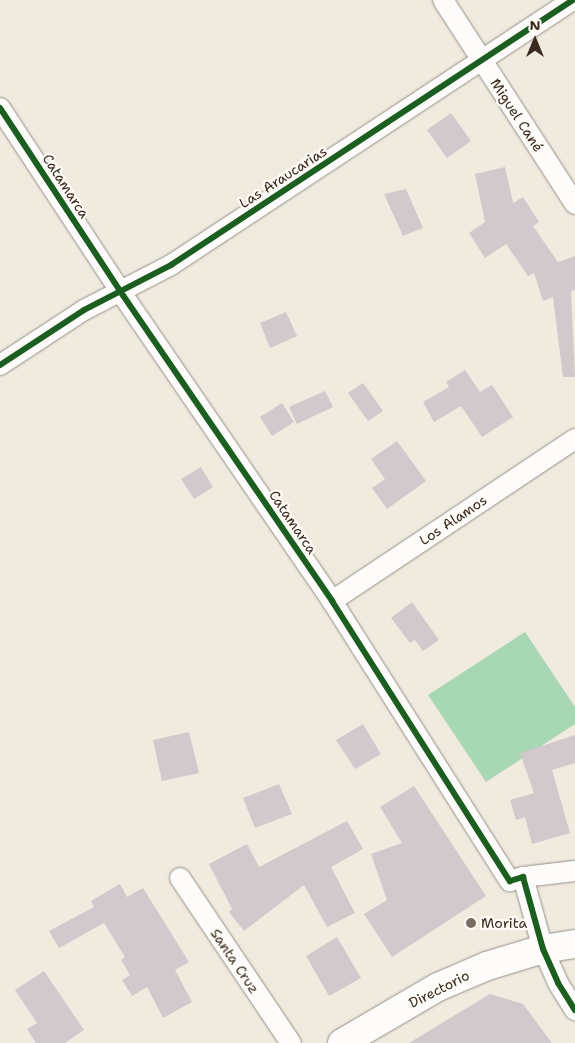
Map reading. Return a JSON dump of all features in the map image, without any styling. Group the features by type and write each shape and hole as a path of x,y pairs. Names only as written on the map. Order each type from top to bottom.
{"main road":[{"name":"Directorio","path":"342,1043 438,987 487,966 543,949 575,944"}],"street":[{"name":"Miguel Cané","path":"443,0 575,204"},
{"name":"Las Araucarias","path":"0,364 84,310 171,266 574,0"},
{"name":"Catamarca","path":"0,108 120,291 332,601 510,881 523,878"},
{"name":"Los Alamos","path":"332,601 575,439"},
{"path":"575,871 523,878 543,949 558,983 575,1010"},
{"name":"Santa Cruz","path":"180,878 291,1043"}],"green space":[{"path":"525,632 575,707 575,724 486,782 428,695"}],"building":[{"path":"451,113 471,141 447,158 427,130"},
{"path":"505,167 513,203 523,197 539,222 533,226 558,262 575,256 575,290 571,291 575,377 563,377 553,297 543,301 534,273 528,276 506,244 485,258 469,233 485,222 475,174"},
{"path":"406,189 423,228 403,236 384,194"},
{"path":"286,312 297,336 270,348 260,323"},
{"path":"465,370 480,392 492,385 513,417 482,437 461,406 434,422 423,402 449,387 446,382"},
{"path":"363,383 383,411 368,421 348,393"},
{"path":"325,391 333,407 297,424 289,407"},
{"path":"282,403 294,422 272,436 260,417"},
{"path":"397,441 426,481 387,509 372,488 385,479 371,459"},
{"path":"201,467 213,487 194,499 181,479"},
{"path":"412,602 439,640 423,651 415,640 410,643 391,618"},
{"path":"363,724 381,754 355,769 336,740"},
{"path":"189,732 199,773 162,781 153,740"},
{"path":"575,735 575,763 552,770 570,833 532,844 525,817 516,820 510,800 534,793 520,753"},
{"path":"279,784 292,814 255,828 243,798"},
{"path":"414,786 486,896 392,957 364,914 387,900 371,854 402,843 380,807"},
{"path":"347,821 363,849 331,867 355,913 327,927 304,885 244,931 229,912 232,909 209,864 247,844 259,867"},
{"path":"120,884 127,897 143,888 189,962 175,970 192,1002 163,1018 147,987 132,996 122,980 130,975 121,960 125,957 104,923 59,948 49,931 94,907 91,901"},
{"path":"337,937 361,978 329,996 306,956"},
{"path":"44,971 84,1030 65,1043 36,1043 27,1029 37,1023 15,990"},
{"path":"490,994 523,1004 552,1043 409,1043"}],"cycle path":[{"path":"0,365 84,310 171,265 573,0"},
{"path":"0,108 120,291 332,601 510,881 523,877 543,949 558,983 575,1010"}],"place":[{"name":"Morita","path":"471,923"}]}
